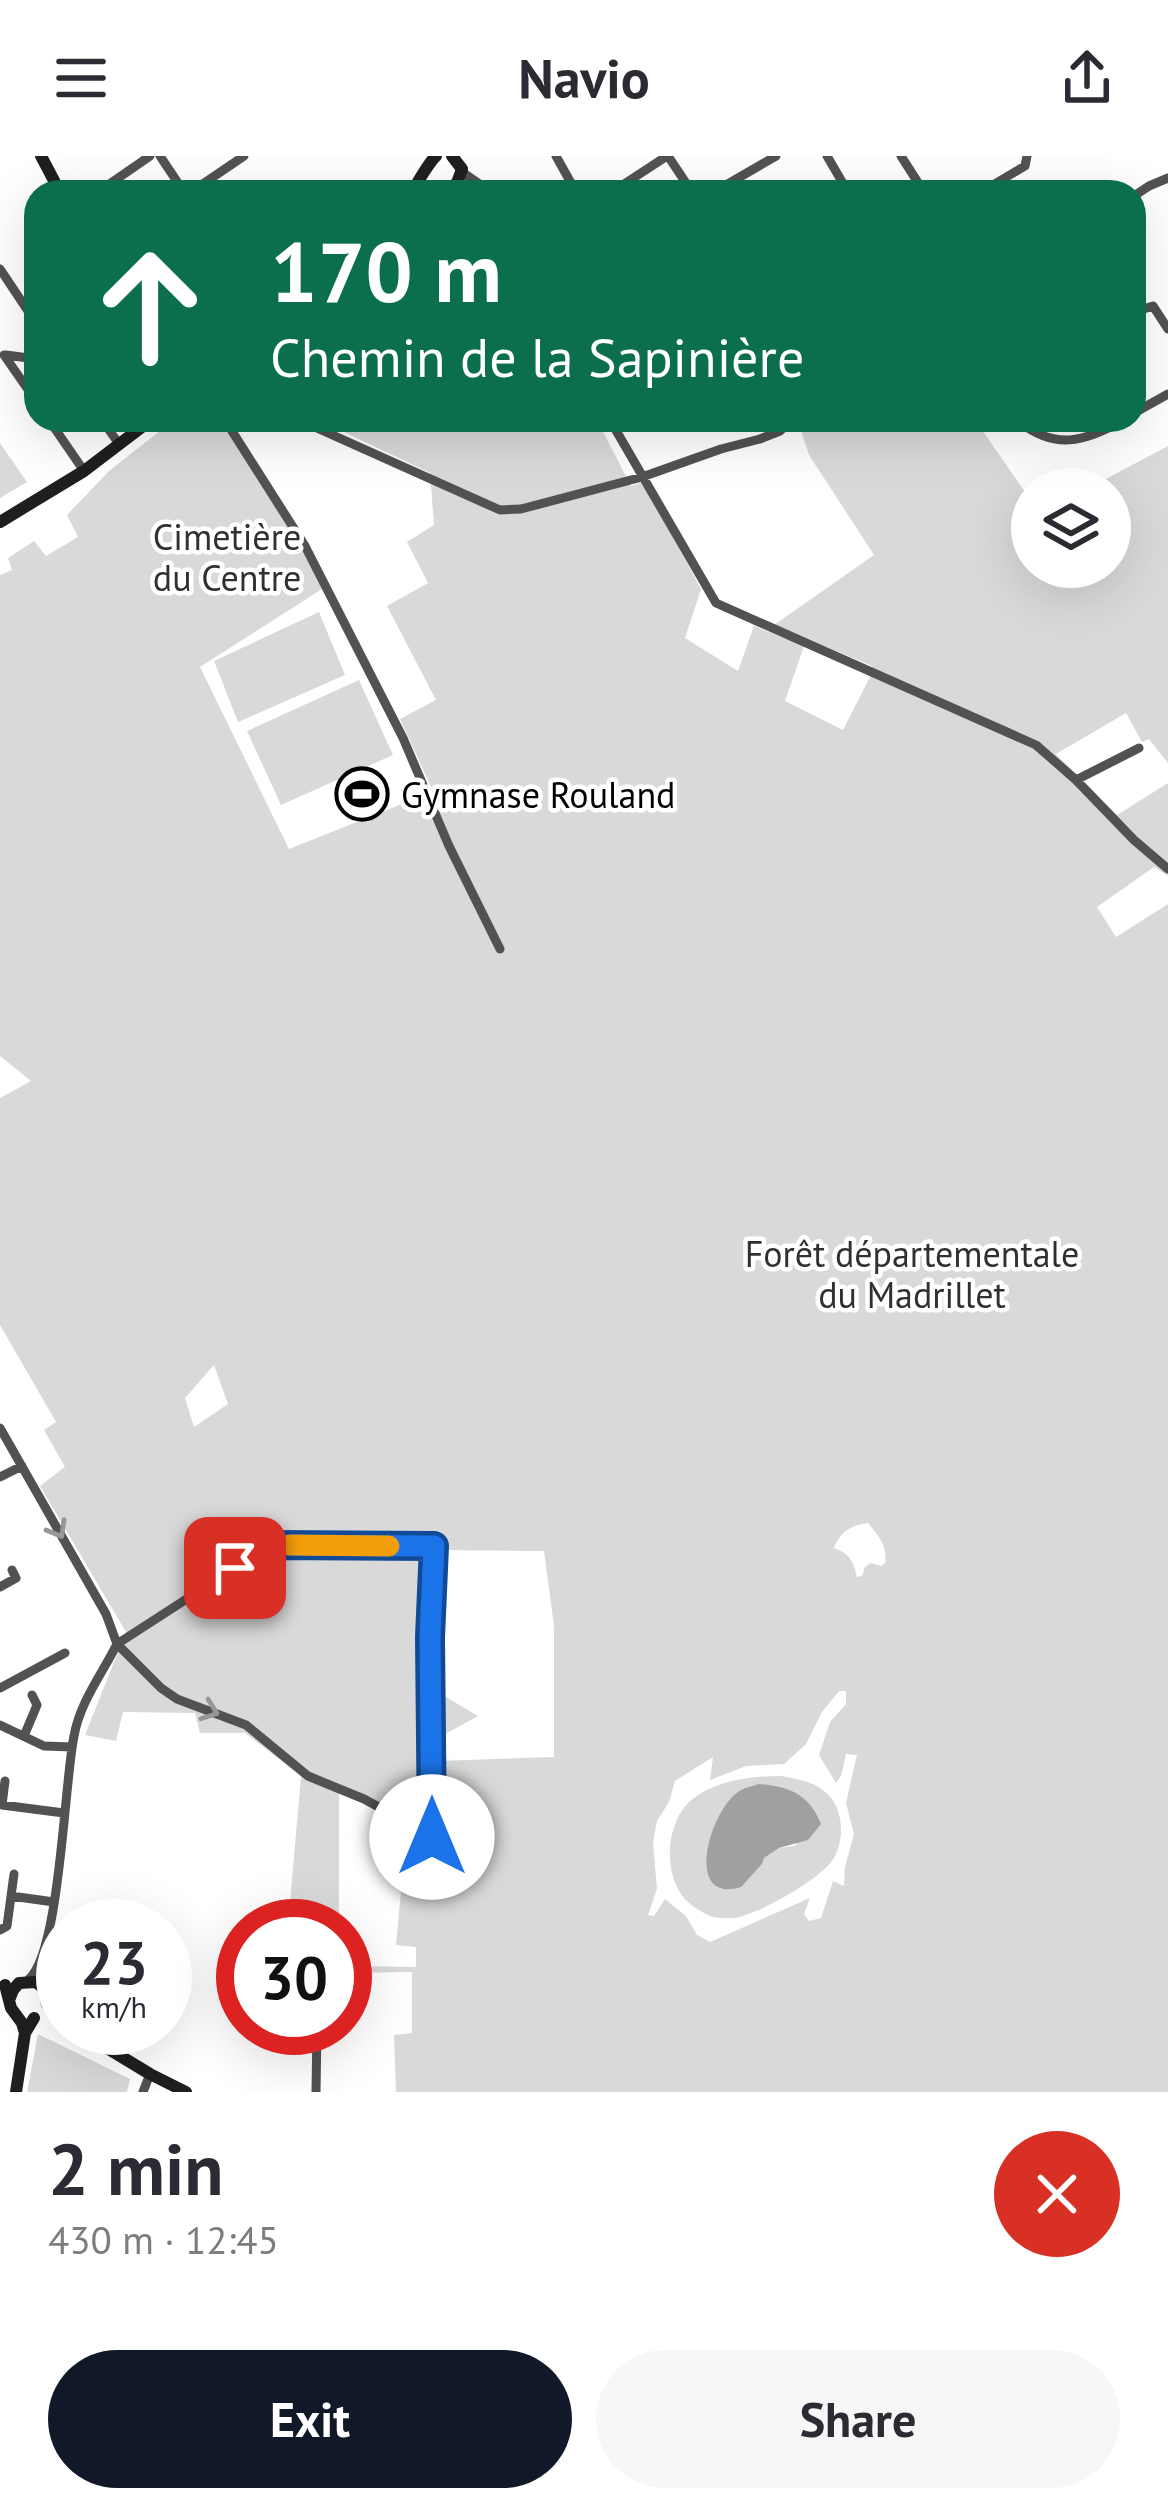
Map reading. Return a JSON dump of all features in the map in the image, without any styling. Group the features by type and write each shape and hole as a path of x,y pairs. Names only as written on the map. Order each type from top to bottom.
{"street":[{"path":"115,180 150,156"},
{"path":"160,156 179,180"},
{"path":"207,180 244,156"},
{"path":"430,179 429,163 436,156"},
{"path":"631,180 668,156"},
{"path":"734,180 776,156"},
{"path":"1001,180 1025,166 1027,156"},
{"path":"0,269 24,304"},
{"path":"1146,308 1154,306 1168,329"},
{"path":"2,354 24,384"},
{"path":"57,432 84,471"},
{"path":"110,432 118,445"},
{"path":"0,522 84,471 135,432"},
{"path":"233,432 305,546 404,738 440,827 500,949"},
{"path":"326,432 500,510 521,509 642,477 778,432"},
{"path":"617,432 716,603 1036,745 1168,869"},
{"path":"1034,432 1043,438 1084,440 1100,432"},
{"path":"1076,780 1139,748"},
{"path":"0,1428 106,1614 117,1644 161,1688 177,1699 246,1725 308,1776 364,1799 432,1837 434,1546 270,1545 117,1644 76,1727 54,1899"},
{"path":"0,1478 22,1466"},
{"path":"0,1587 16,1578 12,1570"},
{"path":"0,1688 65,1653"},
{"path":"24,1736 37,1706 32,1695"},
{"path":"0,1725 44,1746 72,1747"},
{"path":"5,1780 2,1805 64,1813"},
{"path":"0,1930 7,1926 14,1874"},
{"path":"11,1896 36,1899"},
{"path":"11,1987 11,2008 25,2032"},
{"path":"18,2015 36,2013"},
{"path":"16,2092 25,2032 36,2017"},
{"path":"119,2055 186,2092"},
{"path":"316,2055 316,2092"},
{"path":"142,2092 150,2074"}],"green space":[{"name":"Forêt départementale du Madrillet","path":"159,432 230,432 325,587 200,667 289,849 432,789 400,719 436,700 387,606 428,583 407,542 434,525 430,473 344,432 603,432 631,486 643,482 701,589 685,638 738,671 754,626 804,646 785,701 843,730 872,666 774,625 874,555 809,455 802,432 983,432 1011,472 1011,588 1131,588 1131,468 1127,468 1168,446 1168,763 1149,739 1142,742 1126,713 1056,754 1117,815 1168,783 1168,876 1154,867 1097,907 1116,937 1168,904 1168,2092 396,2092 394,2035 412,2033 412,1972 372,1973 372,1966 416,1967 416,1947 396,1945 404,1859 423,1837 339,1793 339,1899 290,1899 301,1776 245,1733 200,1733 195,1713 123,1712 116,1741 85,1735 126,1632 40,1486 65,1467 44,1430 56,1422 0,1325 0,1098 31,1081 0,1056 0,575 12,570 8,558 34,541 46,556 78,537 67,515 109,471","holes":["214,1365 228,1404 194,1427 185,1398","868,1523 881,1541 885,1563 871,1563 857,1577 850,1559 834,1548 851,1528","438,1550 544,1551 554,1626 554,1757 438,1761 436,1739 478,1716 434,1690","839,1691 846,1691 846,1704 830,1722 819,1755 836,1783 846,1754 857,1755 846,1803 854,1834 844,1886 833,1881 821,1918 809,1921 804,1914 810,1898 710,1942 697,1935 686,1916 665,1899 654,1916 648,1915 657,1889 653,1843 657,1821 675,1781 713,1757 710,1780 746,1766 784,1764 806,1744"]},
{"path":"0,443 27,482 0,498"},
{"path":"319,612 345,675 238,722 214,661"},
{"path":"359,680 393,755 281,805 247,731"},
{"path":"781,1776 809,1783 831,1797 841,1823 834,1858 803,1885 743,1916 719,1918 695,1907 677,1887 670,1860 673,1832 685,1807 714,1787","holes":["820,1824 794,1846 779,1848 764,1858 740,1887 721,1889 712,1883"]},
{"path":"36,2045 36,2055 81,2055 130,2079 127,2092 27,2092"}],"shaded area":[{"path":"759,1784 797,1794 821,1824 808,1840 764,1858 741,1887 723,1889 712,1882 707,1869 712,1833 730,1800"}],"slow traffic":[{"path":"290,1545 389,1546"}],"place":[{"name":"Gymnase Rouland","path":"362,794"}],"route":[{"path":"235,1568 270,1545 434,1546 432,1837"}],"park label":[{"name":"Cimetière du Centre","path":"227,556"}]}
